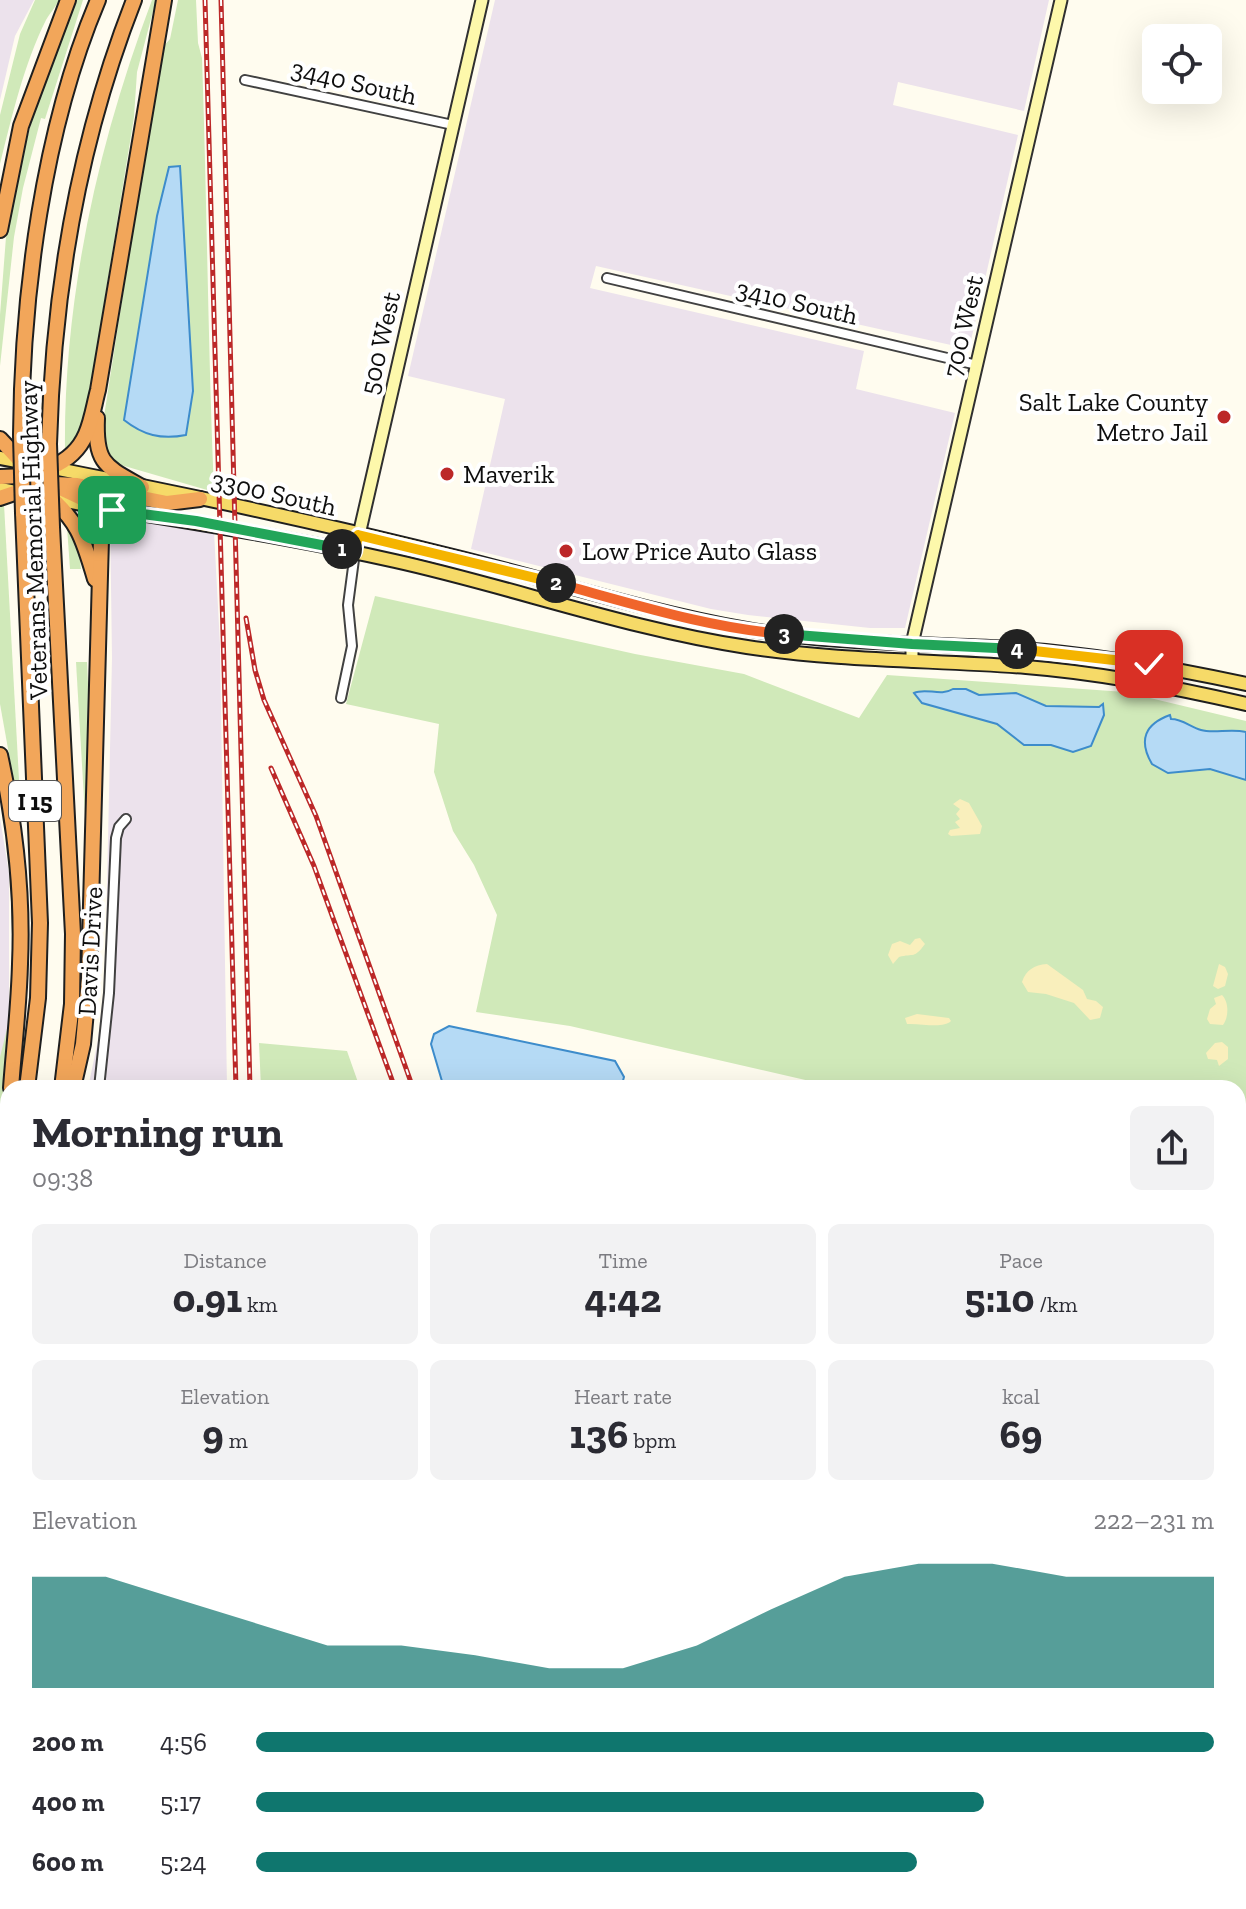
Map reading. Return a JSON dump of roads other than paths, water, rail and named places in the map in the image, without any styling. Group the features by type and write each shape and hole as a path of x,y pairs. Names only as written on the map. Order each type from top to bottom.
{"highway":[{"path":"0,230 21,126 68,0"},
{"name":"Veterans Memorial Highway","path":"28,1080 38,998 40,923 23,513 22,359 31,273 45,188 64,103 98,0"},
{"name":"Veterans Memorial Highway","path":"63,1080 72,1004 73,934 49,444 58,295 76,191 103,87 134,0"},
{"path":"51,484 80,445 89,427 98,390 164,0"},
{"path":"98,390 96,444 101,458 110,469 142,487"},
{"path":"0,439 18,469 34,479 108,509 101,539 98,591 89,978 83,1044 75,1080"},
{"path":"0,468 18,469"},
{"path":"0,477 18,469"},
{"path":"5,493 34,479"},
{"path":"51,484 77,485 167,503 200,499"},
{"path":"51,484 81,532 98,591"},
{"path":"0,755 9,795 19,880 21,963 12,1080"}],"main road":[{"name":"3300 South","path":"0,458 51,484"},
{"name":"3300 South","path":"5,493 51,484 142,487 458,557 659,611 733,627 1126,660 1246,684"},
{"name":"3300 South","path":"108,509 196,521 355,552 464,576 715,641 774,650 1027,667 1126,678 1246,704"}],"street":[{"name":"500 West","path":"341,698 352,646 348,605 358,535 482,0"},
{"name":"700 West","path":"912,661 912,644 1061,0"},
{"name":"3440 South","path":"245,80 453,125"},
{"name":"3410 South","path":"607,278 977,365"},
{"name":"Davis Drive","path":"100,1080 109,993 116,838 119,827 126,819"}],"water":[{"path":"180,166 193,391 186,435 168,437 145,433 124,420 157,216 169,167"},
{"path":"966,689 979,695 1016,693 1046,706 1099,707 1103,704 1104,715 1091,746 1073,752 1051,745 1024,745 997,724 922,703 914,693"},
{"path":"1170,715 1171,719 1201,730 1246,732 1246,780 1210,769 1168,773 1152,764 1145,747 1146,734 1155,723"},
{"path":"449,1026 615,1061 624,1077 623,1080 442,1080 431,1044 434,1034"}],"railway":[{"path":"205,0 236,1080"},
{"path":"221,0 250,1080"},
{"path":"246,618 264,700 316,816 410,1080"},
{"path":"271,768 314,866 392,1080"}],"place":[{"name":"Salt Lake County Metro Jail","path":"1224,417"},
{"name":"Maverik","path":"447,474"},
{"name":"Low Price Auto Glass","path":"566,551"}]}
